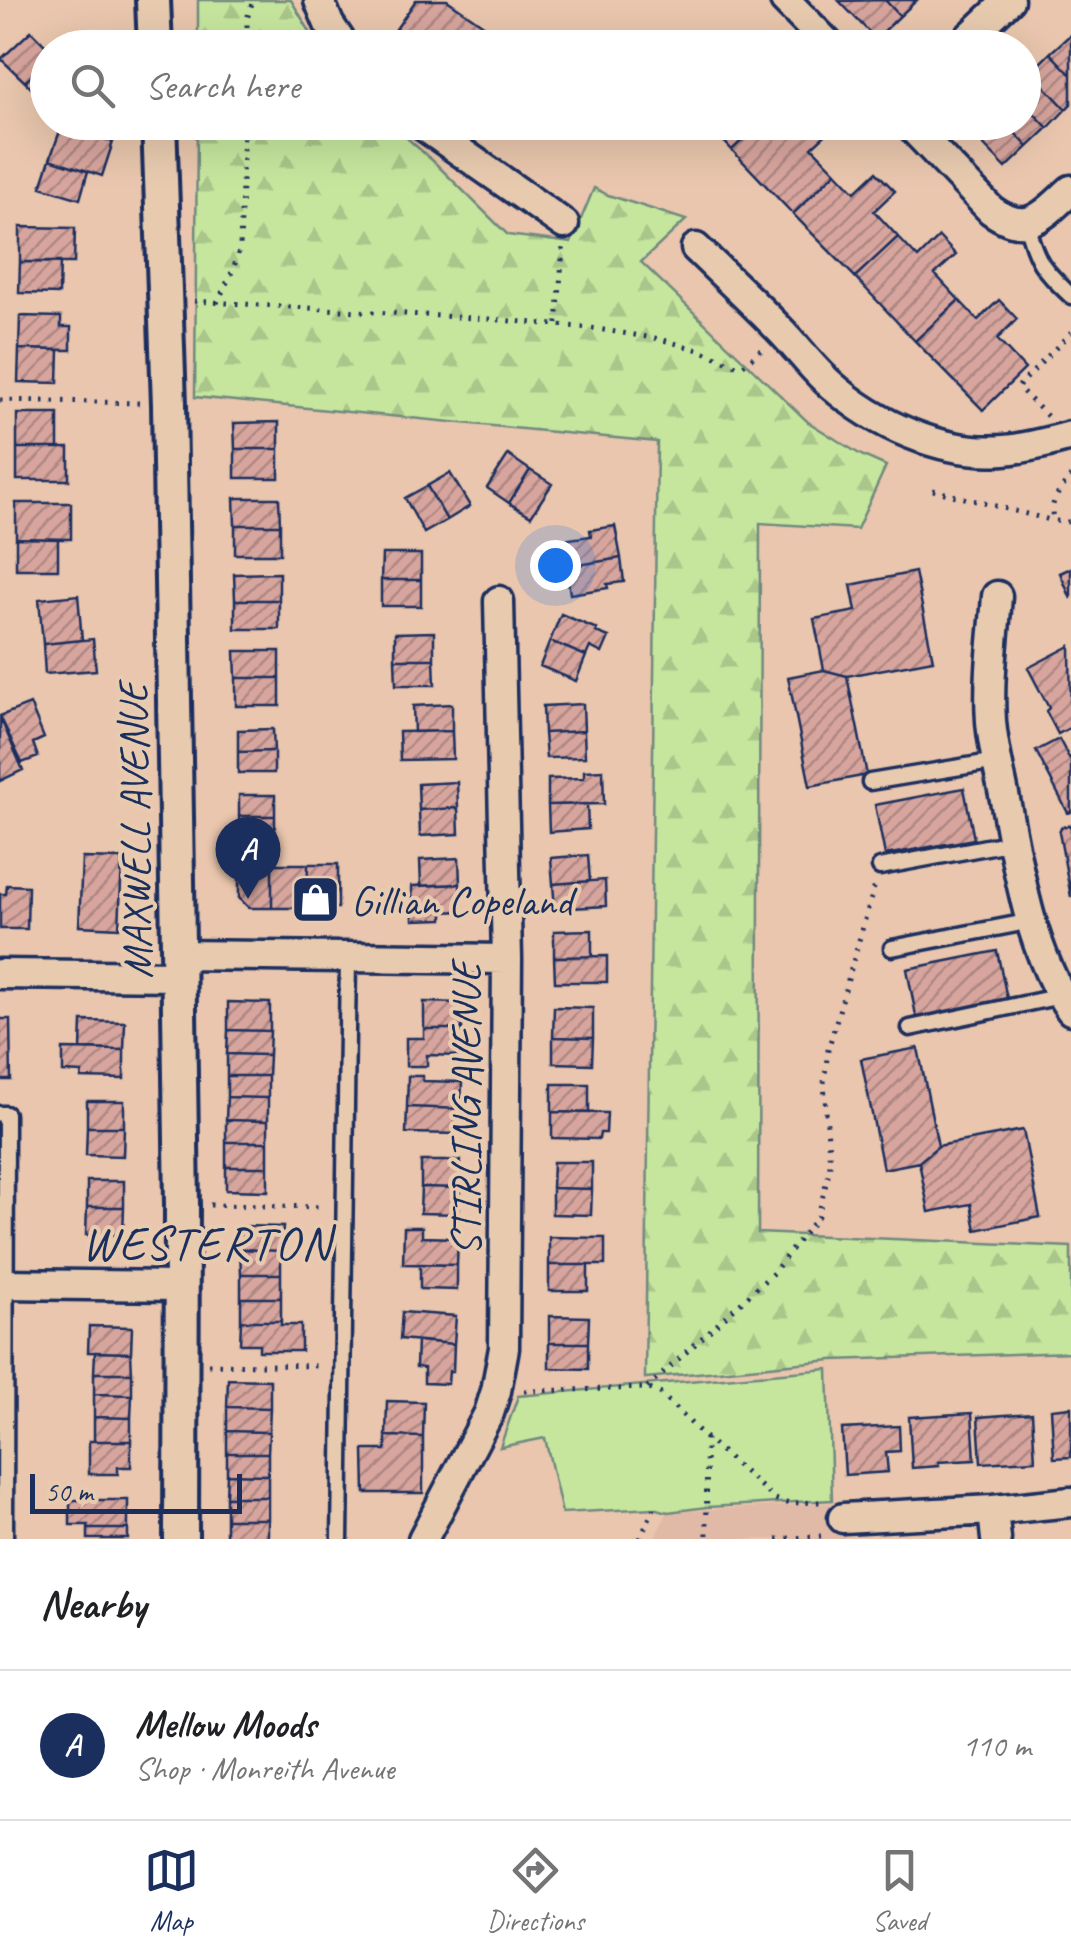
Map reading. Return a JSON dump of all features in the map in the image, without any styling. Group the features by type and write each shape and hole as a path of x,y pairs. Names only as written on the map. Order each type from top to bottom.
{"street":[{"path":"153,0 155,30"},
{"path":"319,0 333,30"},
{"path":"784,0 814,30"},
{"path":"977,30 1009,0"},
{"name":"MAXWELL AVENUE","path":"160,140 170,404 182,1205 181,1539"},
{"path":"444,140 564,224"},
{"path":"925,140 1004,220 1037,221 1071,190"},
{"path":"696,248 828,382 864,411 940,444 1001,450 1071,436"},
{"path":"997,596 990,688 998,761 1038,947 1066,1003"},
{"name":"STIRLING AVENUE","path":"423,1539 489,1413 504,1348 507,959 498,601"},
{"path":"0,974 348,958 507,959"},
{"path":"3,1284 180,1286"},
{"path":"843,1518 1071,1502"},
{"path":"993,1510 996,1539"}],"lane":[{"path":"1026,222 1035,256 1071,296"},
{"path":"870,782 998,761"},
{"path":"880,867 1013,842"},
{"path":"892,948 1032,921"},
{"path":"340,1539 348,958"},
{"path":"910,1028 1066,1003"},
{"path":"0,1114 6,1114 5,1539"}],"path":[{"path":"247,30 252,0"},
{"path":"217,303 234,270 240,247 243,140"},
{"path":"557,324 564,224"},
{"path":"166,299 557,324 660,339 742,368 782,332"},
{"path":"1018,387 1071,332"},
{"path":"0,400 170,404"},
{"path":"1054,521 1053,501 1071,476"},
{"path":"933,490 1071,522"},
{"path":"646,1388 773,1273 818,1216 830,1167 824,1083 828,1050 880,867"},
{"path":"182,1205 344,1207"},
{"path":"180,1363 342,1366"},
{"path":"534,1391 646,1388 660,1393 775,1499 786,1503 835,1502 843,1518 835,1535 777,1539"},
{"path":"706,1438 708,1539"},
{"path":"640,1539 654,1508"}],"shaded area":[{"path":"833,1503 845,1539 654,1539 668,1512"}],"green space":[{"path":"198,0 291,0 309,30 198,30"},
{"path":"197,140 409,140 508,235 571,243 594,188 686,220 641,262 808,422 886,466 857,529 760,523 758,1233 1071,1247 1071,1352 832,1360 645,1378 657,442 195,397"},
{"path":"828,1369 832,1500 668,1512 654,1508 562,1513 545,1438 500,1447 518,1396"}],"building":[{"path":"416,0 447,0 491,30 395,30"},
{"path":"885,0 900,16 885,30 867,30 839,1"},
{"path":"885,0 917,0 900,16"},
{"path":"30,32 30,77 25,82 1,59"},
{"path":"1071,36 1071,75 1050,53"},
{"path":"1050,53 1071,75 1071,104 1066,109 1041,83 1041,62"},
{"path":"1041,83 1066,109 1048,128 1041,121"},
{"path":"57,140 113,142 102,176 50,159"},
{"path":"723,140 742,140 732,150"},
{"path":"742,140 820,140 812,147 836,172 793,214 732,150"},
{"path":"979,140 1022,140 1028,147 1006,168"},
{"path":"50,159 88,171 80,199 41,187"},
{"path":"836,172 855,192 876,172 895,191 874,211 898,237 855,277 793,214"},
{"path":"20,227 75,228 74,263 20,262"},
{"path":"898,237 918,258 939,237 956,255 935,274 959,300 915,341 855,277"},
{"path":"20,262 60,262 59,294 19,293"},
{"path":"959,300 978,320 999,300 1017,319 997,339 1025,369 983,410 915,341"},
{"path":"20,316 61,317 61,327 71,327 71,350 19,349"},
{"path":"19,349 59,350 58,383 18,382"},
{"path":"17,414 58,414 58,448 17,448"},
{"path":"279,422 279,449 235,449 234,423"},
{"path":"17,448 69,448 69,480 17,480"},
{"path":"235,449 279,449 279,478 235,478"},
{"path":"508,455 530,470 509,503 487,488"},
{"path":"530,470 552,484 531,516 509,503"},
{"path":"450,473 470,506 447,520 427,486"},
{"path":"427,486 447,520 424,533 405,498"},
{"path":"234,498 279,498 280,525 235,525"},
{"path":"16,503 71,503 71,539 16,538"},
{"path":"235,525 280,525 280,554 235,554"},
{"path":"615,526 621,558 566,567 562,540 591,536 590,530"},
{"path":"16,538 58,539 58,569 16,569"},
{"path":"382,554 421,554 421,580 381,580"},
{"path":"621,558 624,582 570,594 566,567"},
{"path":"1071,568 1071,599 1060,573"},
{"path":"915,572 933,660 847,676 824,670 814,619 856,611 851,585"},
{"path":"279,573 279,600 235,600 234,574"},
{"path":"381,580 421,580 421,606 381,606"},
{"path":"78,595 82,640 43,644 39,599"},
{"path":"235,600 279,600 279,629 235,629"},
{"path":"561,614 609,637 602,653 590,647 586,656 550,641"},
{"path":"434,632 434,659 395,659 395,633"},
{"path":"93,639 96,670 45,674 43,644"},
{"path":"550,641 586,656 576,681 540,666"},
{"path":"1070,646 1071,727 1058,734 1028,668"},
{"path":"235,651 280,651 280,678 236,678"},
{"path":"395,659 434,659 435,685 396,685"},
{"path":"824,670 847,676 867,775 810,786 788,677"},
{"path":"236,678 280,678 280,706 236,706"},
{"path":"30,704 44,738 33,743 38,757 22,763 0,716"},
{"path":"452,704 452,731 414,732 413,706"},
{"path":"583,704 584,731 544,733 543,706"},
{"path":"0,717 23,770 0,781"},
{"path":"273,729 274,751 238,752 238,730"},
{"path":"452,731 453,759 400,760 399,732"},
{"path":"584,731 585,757 546,758 544,733"},
{"path":"1059,739 1071,757 1068,813 1036,751"},
{"path":"274,751 274,773 238,773 238,752"},
{"path":"603,770 604,804 548,805 548,779 584,778 584,771"},
{"path":"457,782 458,808 419,810 418,784"},
{"path":"964,788 974,839 885,855 875,805"},
{"path":"239,795 275,795 275,816 239,816"},
{"path":"587,804 588,829 549,832 548,805"},
{"path":"458,808 459,834 420,836 419,810"},
{"path":"239,816 275,816 275,838 240,838"},
{"path":"1071,825 1071,897 1059,832 1061,827"},
{"path":"588,855 590,881 553,884 551,858"},
{"path":"82,858 122,859 119,928 79,926"},
{"path":"459,858 460,884 421,886 420,860"},
{"path":"239,864 272,864 272,908 249,908 239,898"},
{"path":"272,864 308,864 307,908 272,908"},
{"path":"308,864 338,864 338,908 307,908"},
{"path":"605,880 606,906 555,909 553,884"},
{"path":"460,884 461,911 443,912 443,919 413,920 412,886"},
{"path":"7,885 28,886 27,929 0,929 0,894 6,894"},
{"path":"592,930 592,957 554,957 554,931"},
{"path":"997,951 1008,1003 917,1021 907,969"},
{"path":"607,956 607,982 555,982 554,957"},
{"path":"228,1002 270,1003 270,1031 228,1030"},
{"path":"424,1002 463,1003 462,1029 424,1029"},
{"path":"554,1007 593,1008 593,1038 553,1037"},
{"path":"0,1019 10,1019 11,1080 0,1080"},
{"path":"82,1021 125,1022 124,1050 81,1049"},
{"path":"424,1029 462,1029 462,1056 427,1055 427,1066 406,1066 406,1038 424,1038"},
{"path":"228,1030 270,1031 269,1055 227,1054"},
{"path":"553,1037 593,1038 592,1064 553,1063"},
{"path":"918,1048 938,1146 919,1162 883,1169 861,1059"},
{"path":"63,1049 124,1050 124,1079 81,1078 82,1073 63,1072"},
{"path":"227,1054 269,1055 268,1076 227,1076"},
{"path":"227,1076 268,1076 268,1098 227,1097"},
{"path":"408,1076 423,1076 423,1081 462,1082 461,1109 407,1107"},
{"path":"552,1084 589,1084 589,1113 552,1112"},
{"path":"227,1097 268,1098 268,1121 226,1120"},
{"path":"87,1101 124,1101 124,1127 87,1127"},
{"path":"407,1107 461,1109 460,1134 406,1133"},
{"path":"552,1112 607,1113 606,1133 600,1133 599,1139 552,1138"},
{"path":"226,1120 268,1121 268,1142 226,1142"},
{"path":"87,1127 124,1127 123,1156 86,1155"},
{"path":"1023,1130 1040,1217 976,1230 971,1204 929,1212 919,1162 938,1146"},
{"path":"226,1142 268,1142 268,1167 226,1167"},
{"path":"421,1161 460,1161 460,1188 421,1187"},
{"path":"553,1162 592,1162 592,1189 552,1188"},
{"path":"226,1167 268,1167 268,1191 226,1190"},
{"path":"87,1181 124,1181 124,1207 87,1207"},
{"path":"421,1187 460,1188 459,1214 420,1213"},
{"path":"552,1188 592,1189 591,1215 552,1214"},
{"path":"87,1207 124,1207 123,1235 86,1235"},
{"path":"240,1226 283,1227 281,1251 240,1249"},
{"path":"404,1227 422,1227 422,1237 458,1238 457,1265 403,1264"},
{"path":"549,1237 605,1238 605,1265 549,1265"},
{"path":"240,1249 281,1251 281,1274 241,1274"},
{"path":"420,1264 457,1265 457,1290 420,1289"},
{"path":"549,1265 588,1265 588,1291 549,1291"},
{"path":"241,1274 281,1274 281,1298 241,1298"},
{"path":"241,1298 281,1298 281,1321 241,1321"},
{"path":"402,1312 456,1316 454,1344 400,1339"},
{"path":"549,1316 589,1317 588,1343 549,1343"},
{"path":"241,1321 301,1325 301,1351 259,1351 259,1344 240,1344"},
{"path":"89,1326 132,1327 131,1353 88,1352"},
{"path":"417,1341 454,1344 453,1371 449,1371 448,1384 424,1383 424,1368 416,1367"},
{"path":"549,1343 588,1343 588,1369 549,1368"},
{"path":"95,1352 131,1353 132,1373 94,1373"},
{"path":"94,1373 132,1373 132,1395 94,1394"},
{"path":"228,1379 270,1380 270,1408 227,1407"},
{"path":"94,1394 132,1395 131,1418 94,1417"},
{"path":"387,1401 424,1402 423,1437 386,1436"},
{"path":"227,1407 270,1408 269,1432 227,1431"},
{"path":"1071,1407 1071,1457 1054,1458 1051,1409"},
{"path":"972,1413 975,1460 912,1468 909,1417"},
{"path":"1032,1413 1035,1460 981,1463 978,1417"},
{"path":"94,1417 131,1418 131,1441 94,1441"},
{"path":"899,1426 900,1451 886,1452 888,1472 845,1475 842,1429"},
{"path":"227,1431 269,1432 268,1453 227,1453"},
{"path":"386,1436 423,1437 423,1493 365,1493 364,1450 386,1450"},
{"path":"89,1441 131,1441 131,1467 118,1467 118,1474 89,1474"},
{"path":"227,1453 268,1453 268,1475 227,1474"},
{"path":"227,1474 268,1475 268,1497 226,1497"},
{"path":"226,1497 268,1497 268,1519 226,1519"},
{"path":"70,1500 128,1500 128,1529 70,1525"},
{"path":"226,1519 268,1519 268,1539 226,1539"},
{"path":"88,1529 128,1529 128,1539 88,1539"}],"place":[{"name":"Mellow Moods","path":"248,899"},
{"name":"Gillian Copeland","path":"316,900"}],"district":[{"name":"WESTERTON","path":"207,1242"}]}
